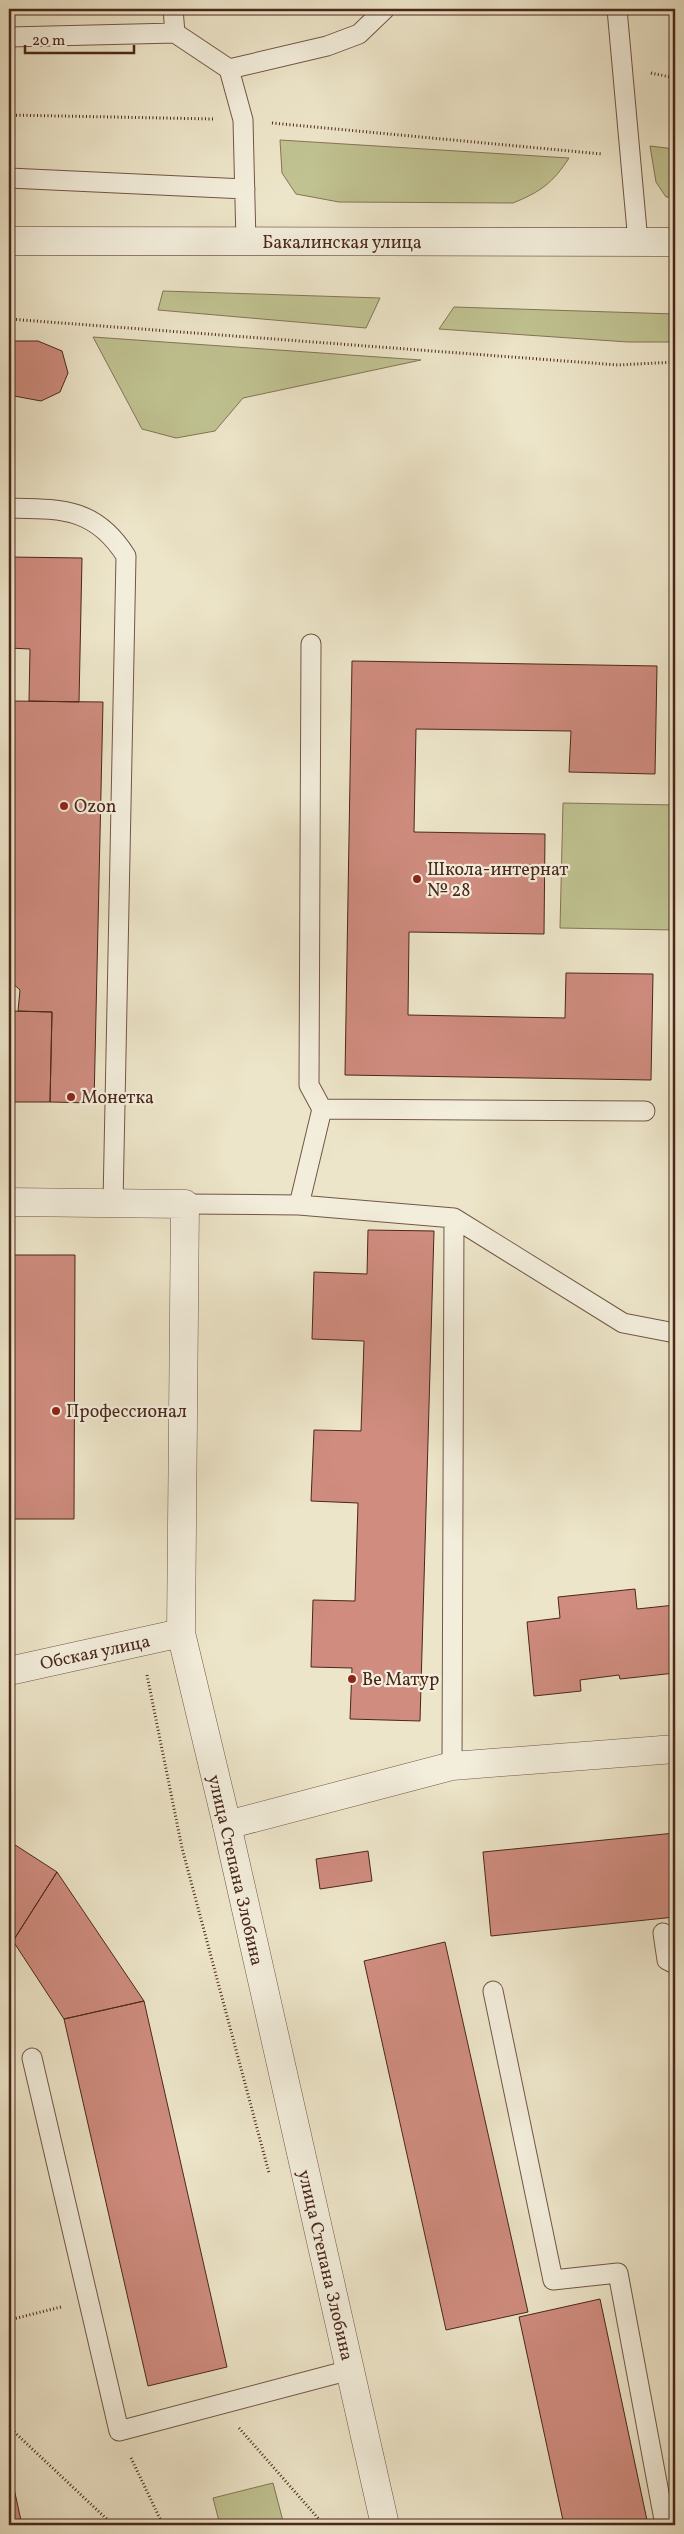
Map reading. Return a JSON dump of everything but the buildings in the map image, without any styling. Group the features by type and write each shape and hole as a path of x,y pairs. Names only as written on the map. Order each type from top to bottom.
{"street":[{"name":"Бакалинская улица","path":"9,242 675,242"},
{"path":"9,1202 185,1204"},
{"name":"улица Степана Злобина","path":"185,1204 181,1634 385,2525"},
{"name":"Обская улица","path":"9,1671 181,1634"},
{"path":"226,1825 452,1766 675,1748"}],"lane":[{"path":"173,9 175,33"},
{"path":"229,69 327,46 359,34 385,9"},
{"path":"617,9 638,242"},
{"path":"9,37 175,33 229,69 243,120 246,242"},
{"path":"9,178 245,189"},
{"path":"9,508 62,509 86,517 104,528 126,556 113,1203"},
{"path":"299,1206 322,1109 309,1085 311,644"},
{"path":"322,1109 644,1111"},
{"path":"185,1204 299,1206 454,1218 622,1323 675,1333"},
{"path":"452,1766 454,1218"},
{"path":"663,1933 668,1960 675,1964"},
{"path":"493,1991 554,2280 618,2273 665,2525"},
{"path":"32,2058 119,2431 350,2370"}],"path":[{"path":"9,115 243,120 630,156"},
{"path":"9,319 618,365 675,362"},
{"path":"146,1670 182,1848 271,2182"},
{"path":"9,2320 88,2300"},
{"path":"218,2405 324,2525"},
{"path":"9,2427 113,2525"},
{"path":"119,2431 163,2525"}],"green space":[{"path":"280,140 569,158 545,186 513,203 339,202 296,194 282,173"},
{"path":"650,146 675,149 675,197 666,197 656,182"},
{"path":"163,291 380,298 366,328 158,310"},
{"path":"454,307 675,314 675,342 628,342 439,329"},
{"path":"93,337 421,360 243,398 215,431 176,438 142,429"},
{"path":"563,803 675,805 675,930 560,928"},
{"path":"273,2483 284,2525 220,2525 213,2498"}],"place":[{"name":"Ozon","path":"64,806"},
{"name":"Школа-интернат № 28","path":"417,879"},
{"name":"Монетка","path":"71,1097"},
{"name":"Профессионал","path":"56,1411"},
{"name":"Be Матур","path":"352,1679"}]}
